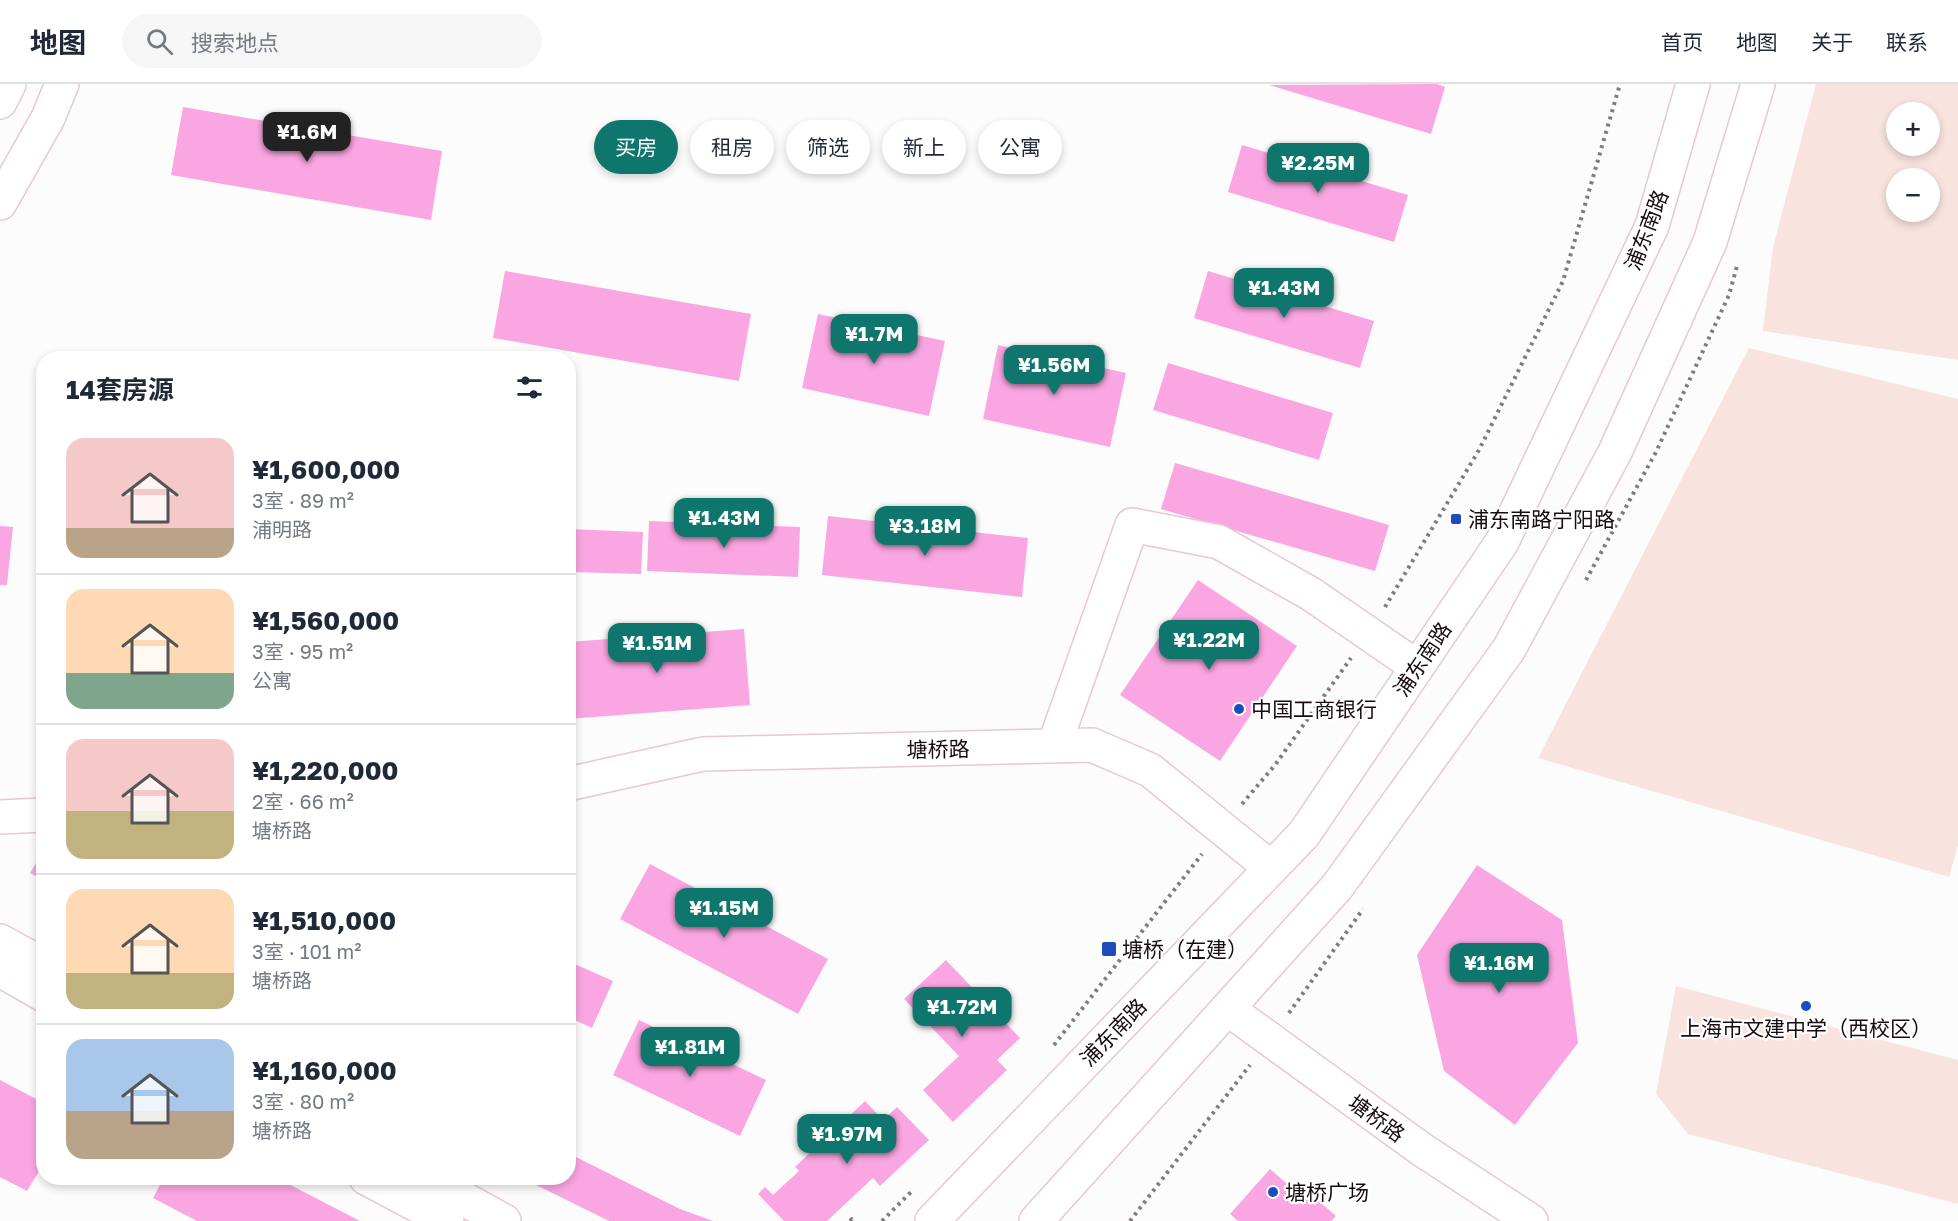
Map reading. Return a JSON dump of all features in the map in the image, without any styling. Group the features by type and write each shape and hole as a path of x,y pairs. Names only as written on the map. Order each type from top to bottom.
{"main road":[{"path":"0,102 9,84"},
{"path":"0,203 48,118 62,84"},
{"name":"浦东南路","path":"932,1221 1304,834 1502,542 1652,226 1693,84"},
{"path":"1036,1221 1337,887 1509,649 1615,452 1710,242 1758,84"},
{"path":"1054,746 1132,525 1219,542 1311,594 1417,667"},
{"name":"塘桥路","path":"576,782 703,754 1092,745 1150,770 1271,868"},
{"path":"0,817 36,815"},
{"path":"0,941 36,961"},
{"path":"0,970 36,990"},
{"name":"塘桥路","path":"1228,1009 1421,1149 1531,1221"},
{"path":"379,1185 447,1221"},
{"path":"439,1185 504,1221"}],"path":[{"path":"1048,1052 1221,829 1275,765 1369,634 1479,450 1563,281 1620,84"},
{"path":"882,1221 916,1188"}],"shaded area":[{"path":"1816,84 1958,84 1958,360 1763,331 1773,247"},
{"path":"1749,348 1958,399 1958,845 1949,877 1538,758"},
{"path":"1676,986 1958,1060 1958,1204 1688,1134 1656,1094"}],"building":[{"path":"1437,84 1445,87 1431,134 1269,85"},
{"path":"183,107 442,151 431,220 171,175"},
{"path":"1242,145 1408,195 1394,242 1228,192"},
{"path":"505,271 751,314 739,381 493,338"},
{"path":"1208,271 1374,321 1360,368 1194,318"},
{"path":"818,314 945,341 929,416 802,388"},
{"path":"998,345 1126,373 1110,447 983,419"},
{"path":"1168,363 1333,413 1319,460 1153,410"},
{"path":"1175,463 1389,525 1375,571 1161,509"},
{"path":"828,516 1028,538 1022,597 822,575"},
{"path":"649,521 800,527 798,577 647,571"},
{"path":"0,526 13,527 7,585 0,585"},
{"path":"576,529 643,532 641,574 576,572"},
{"path":"1198,580 1297,646 1220,761 1120,695"},
{"path":"744,629 750,705 576,718 576,641"},
{"path":"36,863 36,876 30,873"},
{"path":"650,864 828,959 798,1014 620,919"},
{"path":"1477,865 1562,920 1578,1043 1515,1125 1444,1071 1417,955"},
{"path":"946,960 1020,1038 997,1060 1007,1070 953,1122 923,1090 959,1056 904,999"},
{"path":"576,965 613,981 592,1028 576,1021"},
{"path":"639,1020 766,1080 740,1136 613,1075"},
{"path":"0,1080 36,1099 36,1176 27,1191 0,1177"},
{"path":"865,1101 883,1120 897,1107 929,1140 880,1186 873,1178 827,1221 784,1221 758,1194 765,1187 773,1195 799,1171 795,1167 819,1144 825,1149 845,1130 840,1125"},
{"path":"576,1157 680,1209 713,1221 609,1221 536,1185 576,1185"},
{"name":"塘桥广场","path":"1270,1169 1300,1195 1305,1189 1336,1216 1331,1221 1238,1221 1230,1214"},
{"path":"160,1185 291,1185 360,1221 197,1221 153,1198"}],"place":[{"name":"浦东南路宁阳路","path":"1456,519"},
{"name":"中国工商银行","path":"1239,709"},
{"name":"塘桥（在建）","path":"1109,949"},
{"name":"上海市文建中学（西校区）","path":"1806,1006"},
{"name":"塘桥广场","path":"1273,1192"}]}
